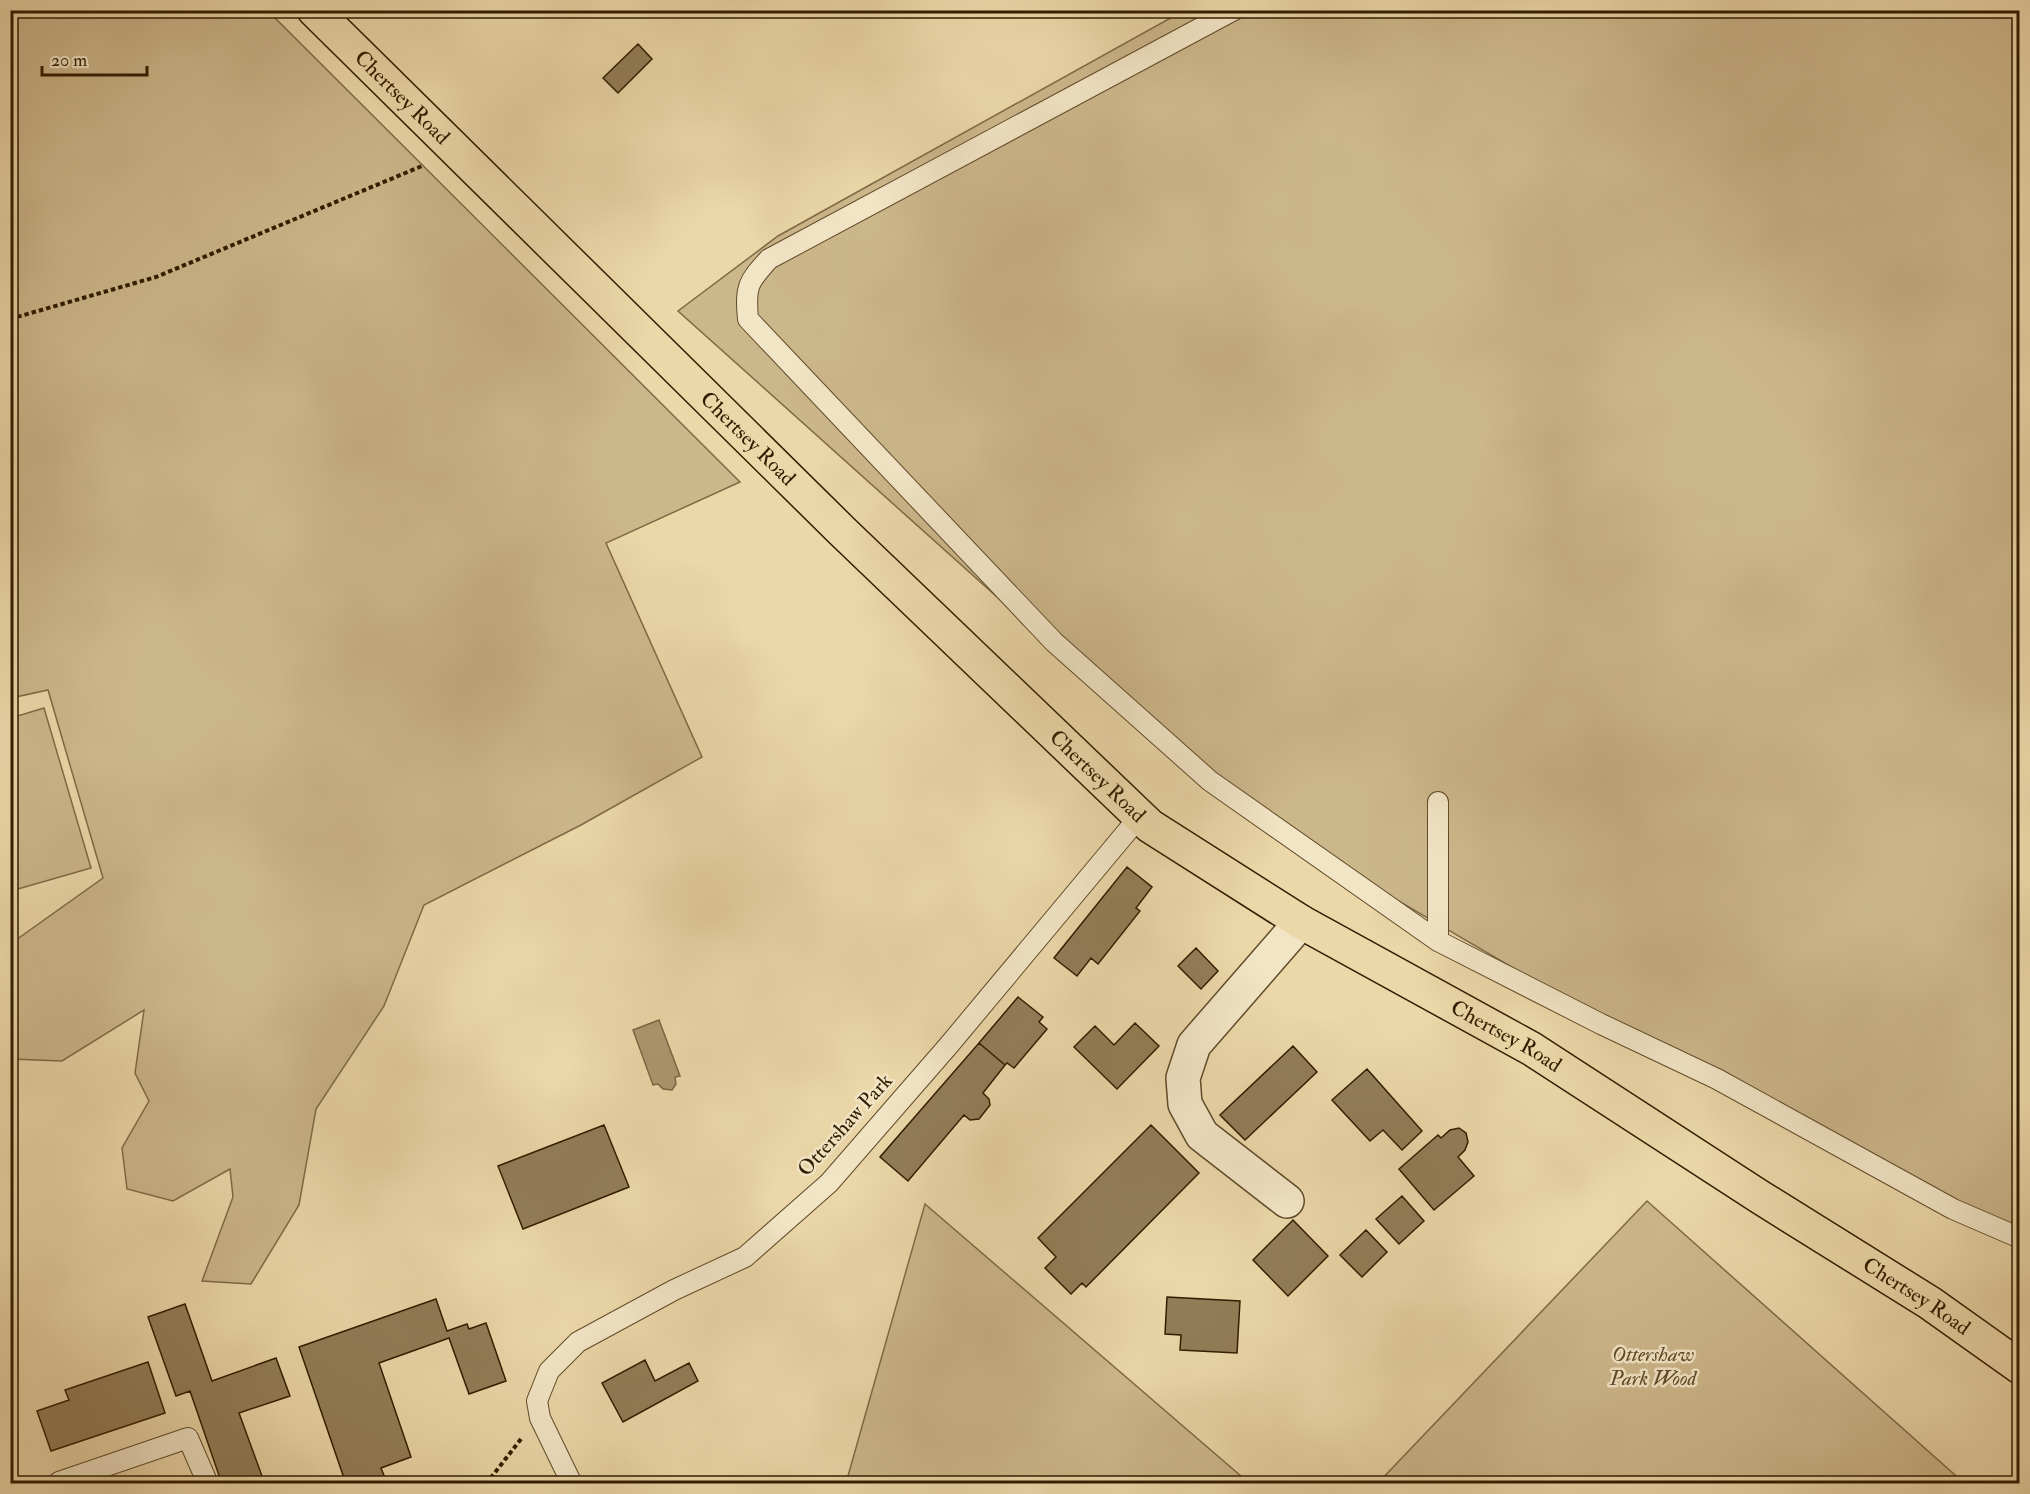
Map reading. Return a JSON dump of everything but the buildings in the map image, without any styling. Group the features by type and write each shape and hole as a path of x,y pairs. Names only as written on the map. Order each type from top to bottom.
{"main road":[{"name":"Chertsey Road","path":"314,10 842,531 1150,826 1300,922 1532,1049 1760,1197 1930,1303 2019,1367"}],"street":[{"path":"1287,1201 1202,1135 1185,1104 1183,1078 1194,1045 1300,922"}],"lane":[{"path":"1234,10 770,259 752,278 746,295 748,319 1054,642 1210,781 1438,941 1600,1024 1717,1079 1953,1209 2019,1238"},
{"path":"1438,802 1438,941"},
{"name":"Ottershaw Park","path":"572,1484 540,1418 537,1401 549,1371 578,1342 674,1290 745,1257 828,1182 949,1045 1140,816"},
{"path":"60,1482 188,1438 208,1484"}],"path":[{"path":"10,320 156,277 377,183 458,152"},
{"path":"486,1484 526,1434"}],"green space":[{"path":"11,10 268,11 740,482 606,543 702,757 581,825 424,905 384,1006 316,1109 299,1205 251,1284 202,1281 233,1197 230,1169 173,1201 127,1189 122,1148 149,1101 135,1073 144,1010 62,1061 11,1059 10,958 16,940 103,878 48,690 11,698"},
{"path":"1183,11 2019,11 2019,1241 1801,1136 1219,796 678,311 778,236"},
{"path":"44,708 91,868 11,891 11,718"},
{"name":"Ottershaw Park Wood","path":"1647,1201 1964,1483 1378,1483"},
{"path":"925,1204 1249,1483 846,1483"}],"shaded area":[{"path":"659,1020 680,1076 675,1077 676,1084 672,1090 663,1089 658,1084 653,1085 633,1030"}]}
